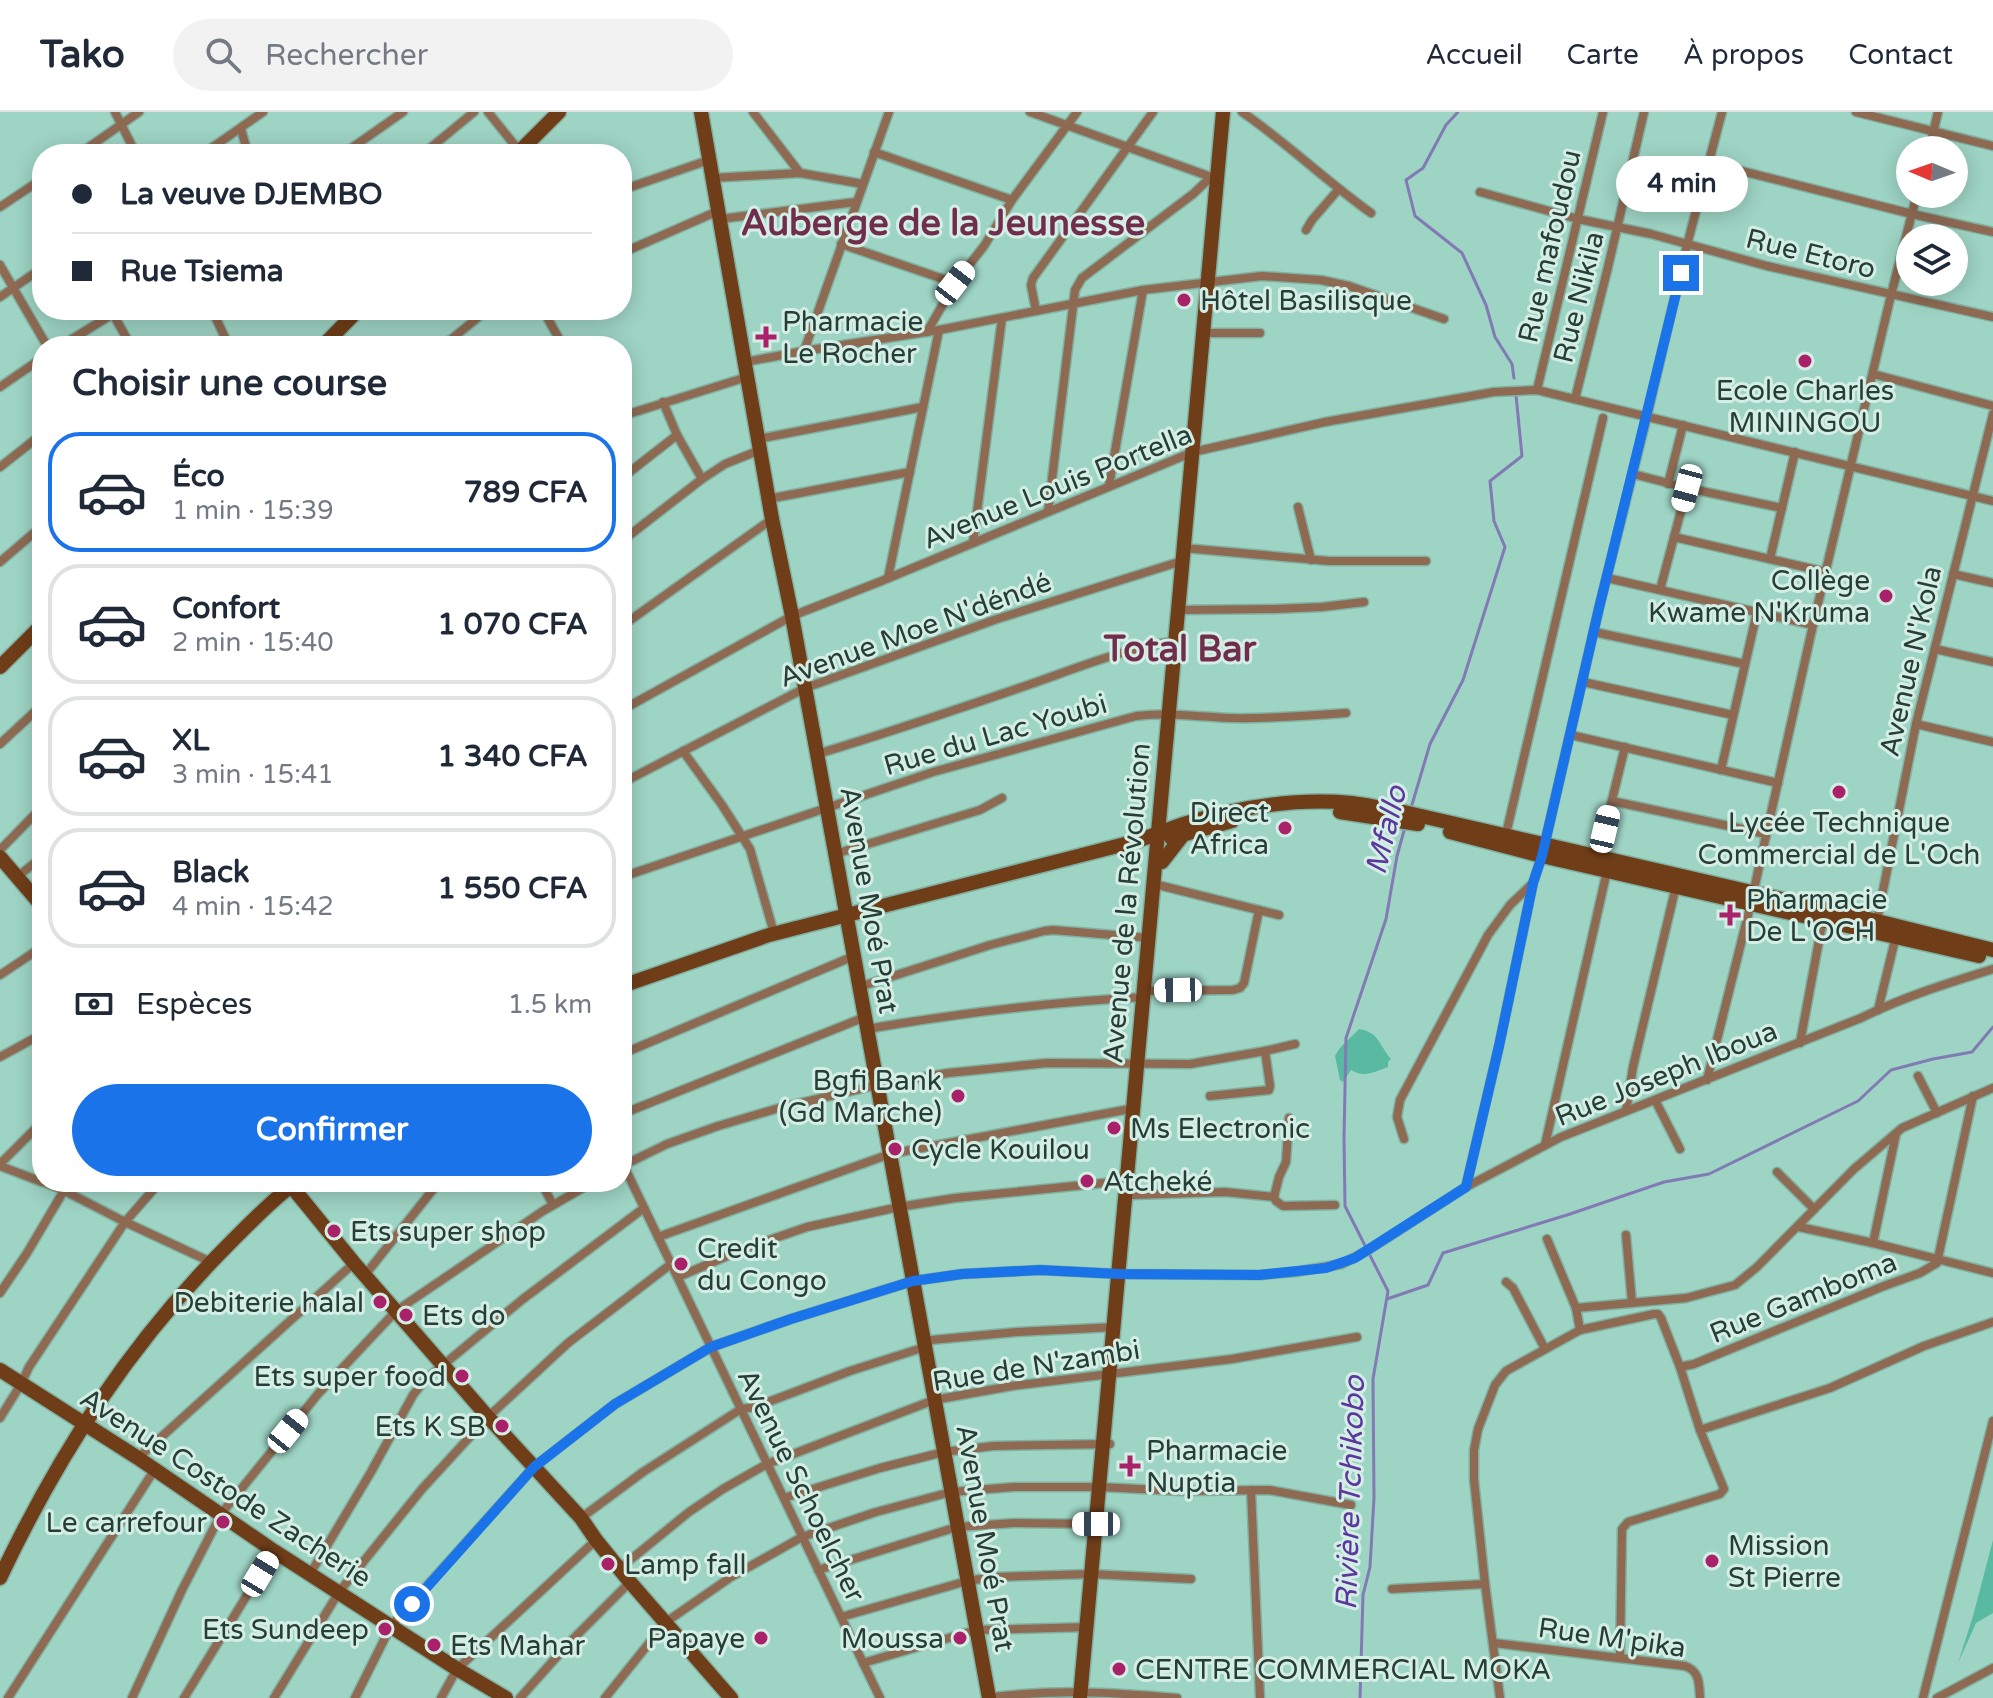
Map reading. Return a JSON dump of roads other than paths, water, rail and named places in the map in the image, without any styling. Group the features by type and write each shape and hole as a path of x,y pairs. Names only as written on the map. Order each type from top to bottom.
{"street":[{"path":"115,112 131,144"},
{"path":"93,144 139,112"},
{"path":"218,144 263,112"},
{"path":"357,144 403,112"},
{"path":"435,144 474,112"},
{"path":"488,112 512,144"},
{"path":"528,144 559,112"},
{"name":"Avenue Moé Prat","path":"701,112 768,499 792,616 987,1698"},
{"path":"753,112 800,173"},
{"path":"804,351 889,112"},
{"path":"1030,112 1217,179"},
{"path":"927,332 955,283 1077,112"},
{"path":"1036,311 1031,285 1033,278 1153,112"},
{"name":"Avenue de la Révolution","path":"1083,1695 1132,1185 1159,836 1187,554 1217,179 1226,112"},
{"path":"1242,112 1371,213"},
{"name":"Rue mafoudou","path":"1537,390 1603,112"},
{"name":"Rue Nikila","path":"1575,399 1644,112"},
{"path":"1466,1187 1533,883 1544,850 1687,245 1722,112"},
{"path":"1856,112 1993,146"},
{"path":"1932,136 1938,112"},
{"path":"241,129 245,144"},
{"path":"874,152 1012,200"},
{"path":"632,187 709,160"},
{"path":"1710,163 1993,232"},
{"path":"712,178 800,173 863,184"},
{"path":"1048,512 1075,290 1082,278 1217,179"},
{"path":"0,207 32,186"},
{"path":"1306,230 1338,190"},
{"name":"Rue Etoro","path":"1480,192 1578,219 1993,317"},
{"path":"632,249 719,215 856,202"},
{"path":"1707,1080 1914,208"},
{"path":"841,244 955,283"},
{"path":"0,265 41,336"},
{"path":"0,297 32,275"},
{"path":"632,413 804,351 939,330 1143,290 1210,281 1262,276 1321,280 1349,286 1444,319"},
{"path":"1109,486 1143,290"},
{"path":"973,543 1002,318"},
{"path":"77,336 103,320"},
{"path":"333,336 348,320"},
{"path":"455,336 475,320"},
{"path":"888,578 939,330"},
{"path":"1205,332 1260,333"},
{"path":"0,387 32,365"},
{"path":"1873,374 1993,406"},
{"name":"Avenue Louis Portella","path":"632,704 792,616 1196,451 1325,422 1494,392 1537,390 1993,501"},
{"path":"663,402 677,435 702,479"},
{"path":"632,533 702,479 759,444 923,407"},
{"name":"Avenue N'Kola","path":"1877,921 1916,724 1993,414"},
{"path":"1506,834 1603,418"},
{"path":"1668,484 1683,425"},
{"path":"632,470 677,435"},
{"path":"0,467 32,442"},
{"path":"1770,559 1795,452"},
{"path":"768,499 910,472"},
{"path":"1633,474 1782,508"},
{"path":"1660,590 1687,488"},
{"path":"1298,507 1311,560"},
{"path":"632,619 772,519"},
{"path":"0,562 32,535"},
{"path":"1674,537 1826,572"},
{"name":"Avenue Moe N'déndé","path":"632,778 805,688 1187,554 1426,561"},
{"path":"1953,574 1993,583"},
{"path":"1607,578 1813,625"},
{"path":"1182,610 1275,609 1364,602"},
{"path":"1721,770 1757,612"},
{"path":"1594,632 1745,664"},
{"path":"0,667 32,635"},
{"path":"817,754 919,723 1142,647 1178,642"},
{"path":"1935,649 1993,662"},
{"path":"1583,682 1733,715"},
{"name":"Rue du Lac Youbi","path":"632,874 933,772 1136,716 1247,718 1346,713"},
{"path":"0,744 32,714"},
{"name":"Avenue de la Révolution","path":"1157,884 1162,862 1159,836 1167,808 1172,715"},
{"path":"1916,724 1993,742"},
{"path":"1571,735 1778,783"},
{"path":"1598,857 1625,747"},
{"path":"683,751 750,849 774,933"},
{"path":"835,854 971,813 1002,798"},
{"path":"1612,801 1766,834"},
{"path":"632,983 774,933 1186,829 1258,807 1292,802 1353,803 1506,834 1607,871 1877,921 1897,932 1993,959"},
{"path":"1167,808 1186,829"},
{"path":"1162,862 1186,829 1275,813 1352,813 1544,850 1598,857 1823,919 1993,950"},
{"path":"0,850 32,817"},
{"path":"0,857 32,894"},
{"path":"17,877 32,865"},
{"path":"1545,1145 1607,871"},
{"path":"1404,1139 1397,1117 1400,1100 1488,935 1510,905 1533,883"},
{"path":"1157,884 1279,915"},
{"path":"1626,1111 1636,1051 1676,886"},
{"path":"632,1110 866,1023 1147,994 1240,988 1244,983 1259,910"},
{"path":"1800,1043 1823,919"},
{"path":"859,987 1044,931 1152,939"},
{"path":"1878,1010 1897,932"},
{"path":"0,975 32,954"},
{"path":"632,1050 854,956"},
{"name":"Rue Joseph Iboua","path":"355,1698 391,1626 534,1467 615,1404 711,1347 913,1281 962,1274 1040,1270 1219,1276 1280,1274 1342,1264 1466,1187 1545,1145 1946,983 1993,969"},
{"path":"0,1057 32,1039"},
{"path":"632,1160 718,1126 877,1085 948,1073 1047,1063 1190,1064 1295,1044"},
{"path":"1210,1096 1269,1090 1265,1051"},
{"path":"1918,1076 1937,1113"},
{"path":"1576,1308 1686,1298 1735,1285 1799,1227 1854,1169 1896,1133 1907,1125 1993,1088"},
{"path":"1939,1260 1973,1096"},
{"path":"1655,1100 1680,1149"},
{"path":"658,1237 890,1154 1137,1108"},
{"path":"1289,1118 1286,1162 1279,1177 1274,1197 1276,1201 1283,1206 1335,1205"},
{"path":"32,1132 0,1165 32,1178"},
{"path":"1873,1243 1896,1133"},
{"path":"1777,1172 1814,1209"},
{"name":"Avenue Schoelcher","path":"632,1183 880,1698"},
{"path":"678,1277 746,1248 807,1227 955,1198 1132,1185 1274,1197"},
{"path":"0,1293 63,1192"},
{"path":"76,1192 125,1222 211,1262"},
{"path":"0,1418 29,1367 125,1222 151,1192"},
{"path":"0,1578 84,1423 160,1318 282,1192"},
{"path":"298,1192 354,1263 581,1518 619,1569 731,1698"},
{"path":"365,1275 431,1192"},
{"path":"546,1192 553,1205"},
{"path":"132,1698 221,1514 318,1394 396,1311 576,1192"},
{"path":"310,1574 413,1395 425,1380 533,1291 644,1208"},
{"path":"1799,1227 1993,1273"},
{"path":"1626,1235 1632,1303"},
{"path":"1547,1239 1576,1308 1580,1330"},
{"name":"Rue Gamboma","path":"1680,1367 1920,1273 1939,1260"},
{"path":"138,1458 354,1263"},
{"path":"274,1698 339,1592 422,1489 488,1417 568,1343 671,1264"},
{"path":"1506,1282 1513,1288 1545,1349"},
{"path":"1500,1698 1474,1480 1478,1429 1495,1385 1506,1371 1580,1330 1658,1314 1724,1489 1720,1494 1624,1525 1620,1657"},
{"path":"1700,1430 1830,1388 1924,1346 1993,1322"},
{"path":"581,1518 643,1472 741,1409 755,1407 925,1347 931,1340 1117,1327"},
{"name":"Rue de N'zambi","path":"619,1569 689,1512 767,1464 934,1400 1012,1386 1232,1359 1357,1337"},
{"name":"Avenue Costode Zacherie","path":"0,1370 155,1469 274,1551 506,1698"},
{"path":"1923,1698 1993,1421"},
{"path":"784,1498 944,1452 993,1446 1107,1444"},
{"path":"8,1698 155,1469"},
{"path":"605,1698 666,1622 731,1577 802,1537 876,1512 951,1492 1014,1487 1269,1490 1351,1505"},
{"path":"1251,1490 1260,1698"},
{"path":"818,1570 957,1527 1014,1523 1100,1524"},
{"path":"441,1698 457,1669 596,1540"},
{"path":"184,1698 274,1551"},
{"path":"841,1617 967,1581 994,1577 1095,1574 1191,1579"},
{"path":"520,1698 630,1582"},
{"path":"1392,1589 1485,1584"},
{"path":"863,1663 976,1630 1090,1627"},
{"name":"Rue M'pika","path":"1494,1643 1692,1668 1697,1674 1700,1698"},
{"path":"1937,1698 1993,1668"},
{"path":"987,1698 1040,1692 1177,1698"}],"waterway":[{"name":"Mfallo","path":"1458,112 1446,125 1423,168 1406,180 1415,216 1462,253 1486,305 1495,337 1512,364 1514,378"},
{"name":"Mfallo","path":"1411,808 1430,744 1463,680 1505,547 1494,521 1490,481 1522,456 1516,395"},
{"name":"Mfallo","path":"1360,1698 1363,1595 1370,1567 1374,1498 1373,1379 1388,1291 1345,1206 1346,1038 1386,919 1405,827"},
{"path":"1387,1299 1428,1285 1443,1253 1664,1182 1709,1174 1858,1101 1891,1070 1972,1052 1993,1027"}],"place":[{"name":"Hôtel Basilisque","path":"1184,300"},
{"name":"Pharmacie Le Rocher","path":"766,337"},
{"name":"Ecole Charles MININGOU","path":"1805,361"},
{"name":"Collège Kwame N'Kruma","path":"1886,596"},
{"name":"Lycée Technique Commercial de L'Och","path":"1839,792"},
{"name":"Direct Africa","path":"1285,828"},
{"name":"Pharmacie De L'OCH","path":"1730,915"},
{"name":"Bgfi Bank (Gd Marche)","path":"958,1096"},
{"name":"Ms Electronic","path":"1114,1128"},
{"name":"Cycle Kouilou","path":"895,1149"},
{"name":"Atcheké","path":"1087,1181"},
{"name":"Ets super shop","path":"334,1231"},
{"name":"Credit du Congo","path":"681,1264"},
{"name":"Debiterie halal","path":"380,1302"},
{"name":"Ets do","path":"406,1315"},
{"name":"Ets super food","path":"462,1376"},
{"name":"Ets K SB","path":"502,1426"},
{"name":"Pharmacie Nuptia","path":"1130,1466"},
{"name":"Le carrefour","path":"223,1522"},
{"name":"Mission St Pierre","path":"1712,1561"},
{"name":"Lamp fall","path":"608,1564"},
{"name":"Ets Sundeep","path":"385,1629"},
{"name":"Papaye","path":"761,1638"},
{"name":"Moussa","path":"960,1638"},
{"name":"Ets Mahar","path":"434,1645"},
{"name":"CENTRE COMMERCIAL MOKA","path":"1119,1669"}],"district":[{"name":"Auberge de la Jeunesse","path":"943,222"},
{"name":"Total Bar","path":"1180,648"}],"water label":[{"name":"Rivière Tchikobo","path":"1350,1493"}]}
